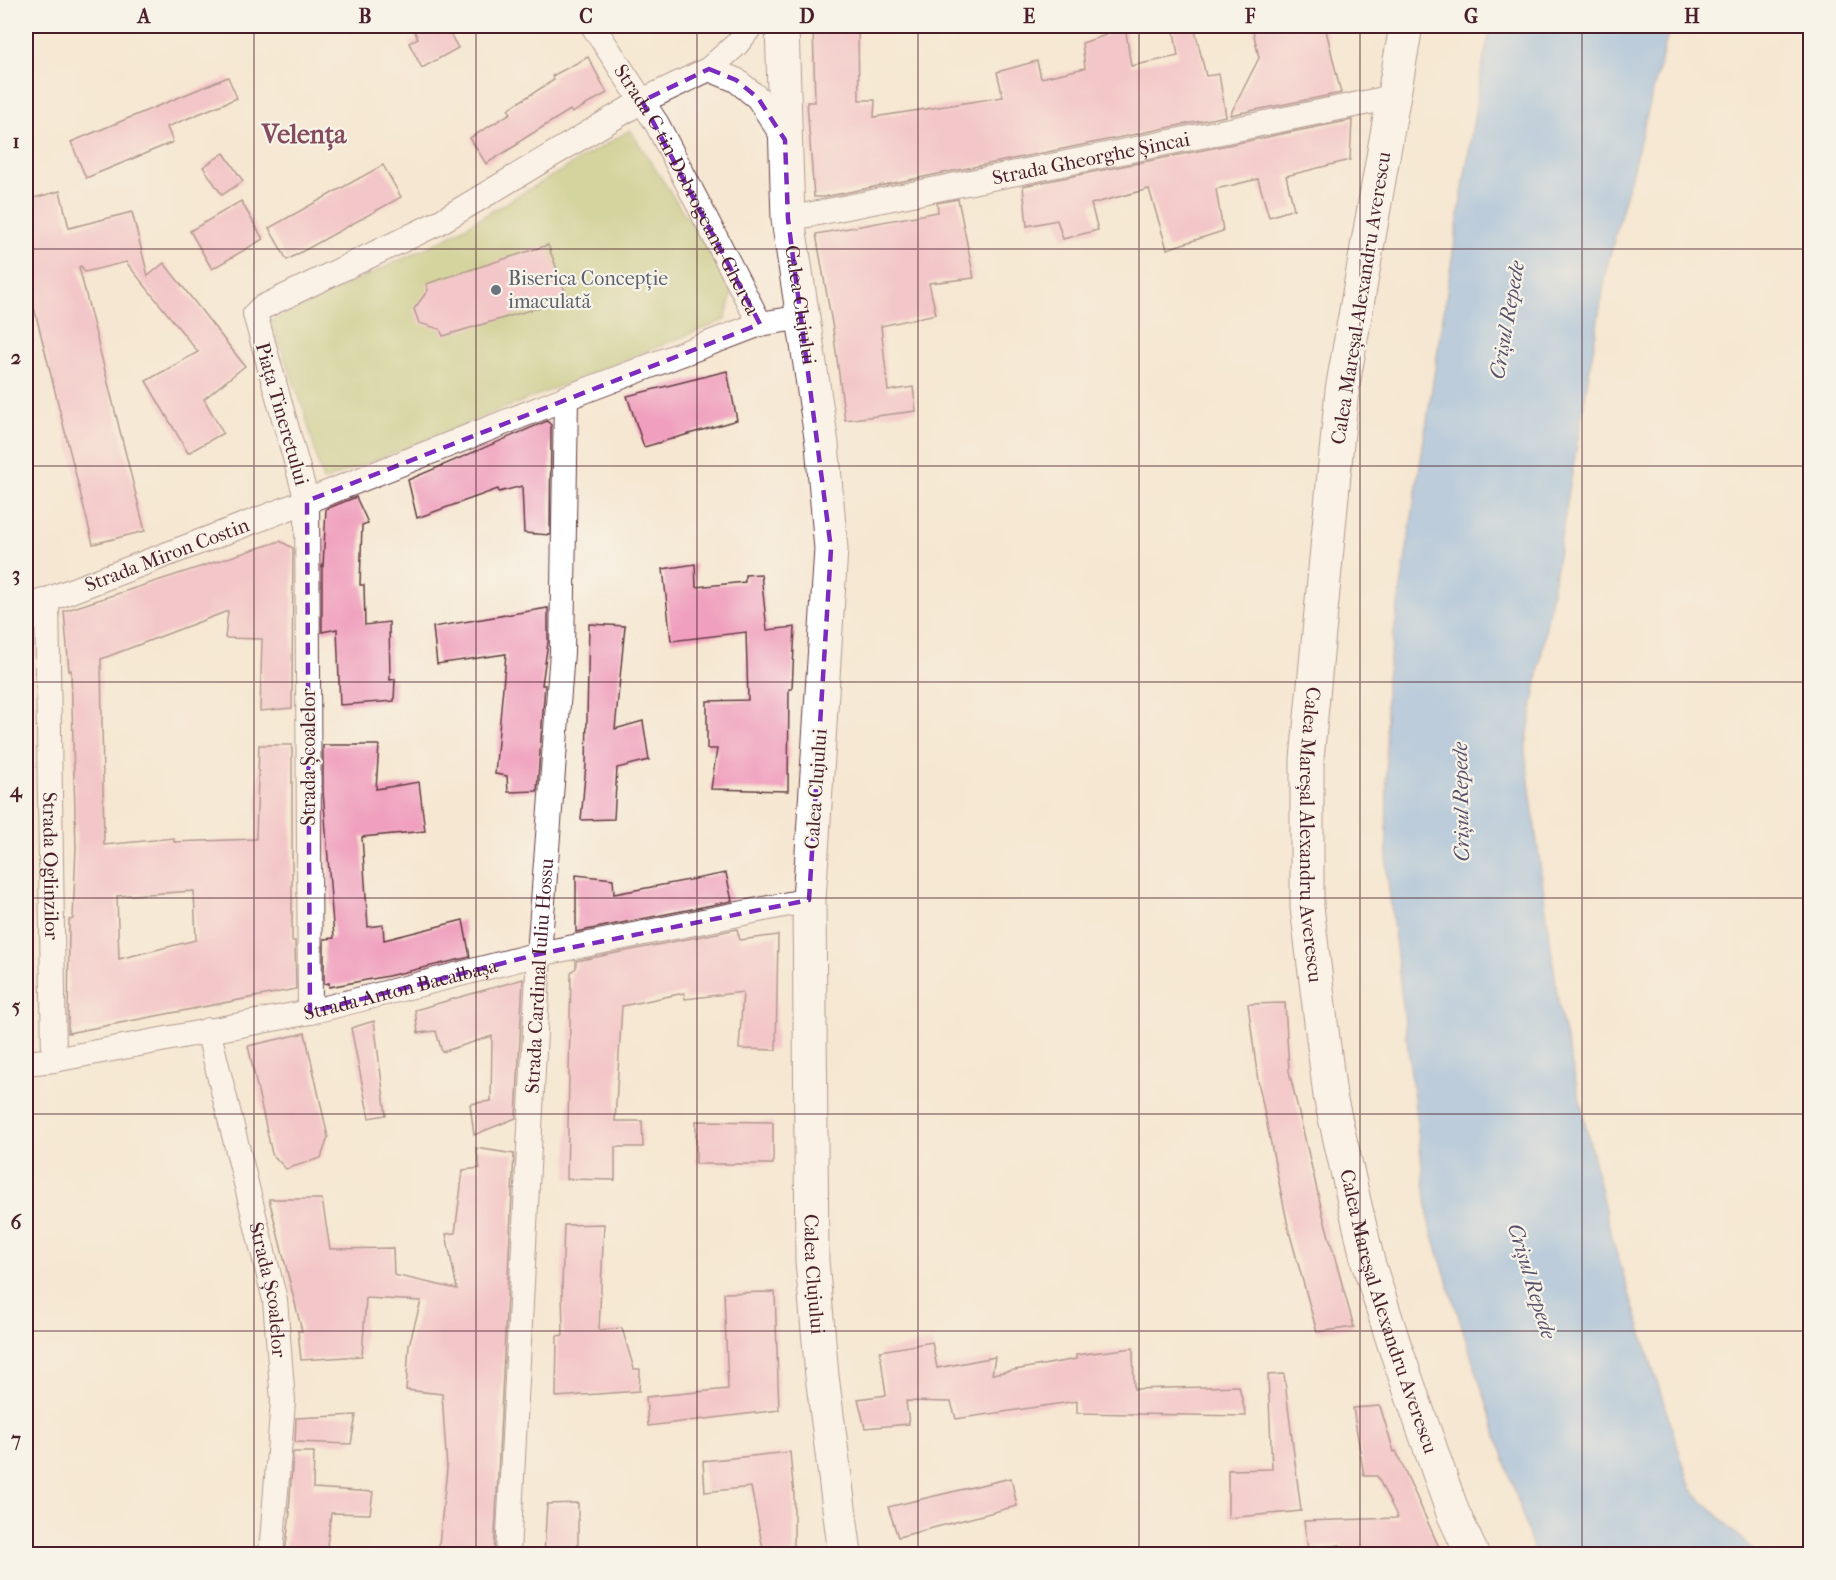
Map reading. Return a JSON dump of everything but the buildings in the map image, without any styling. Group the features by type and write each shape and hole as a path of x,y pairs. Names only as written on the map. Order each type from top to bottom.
{"main road":[{"name":"Calea Clujului","path":"782,26 788,219 822,444 831,549 809,900 812,1261 822,1376 845,1554"},
{"name":"Calea Mareșal Alexandru Averescu","path":"1406,26 1342,390 1307,759 1307,907 1330,1096 1368,1262 1453,1513 1472,1554"}],"street":[{"name":"Strada C-tin Dobrogeanu-Gherea","path":"593,26 657,124 760,324"},
{"name":"Piața Tineretului","path":"751,26 738,44 710,69 642,101 438,223 261,308 255,314 307,501 760,324 803,317"},
{"path":"710,69 736,80 758,98 785,140"},
{"name":"Strada Gheorghe Șincai","path":"788,219 1394,97"},
{"name":"Strada Cardinal Iuliu Hossu","path":"507,1554 539,954 562,652 566,398"},
{"name":"Strada Miron Costin","path":"36,603 307,501"},
{"name":"Strada Școalelor","path":"307,501 310,1012"},
{"name":"Strada Oglinzilor","path":"36,603 54,1060"},
{"name":"Strada Anton Bacalbașa","path":"26,1063 54,1060 310,1012 539,954 809,900"},
{"name":"Strada Școalelor","path":"208,1030 275,1300 283,1401 271,1554"}],"highlighted area":[{"path":"709,69 736,80 758,98 785,140 788,219 831,549 809,900 539,954 310,1012 307,501 760,324 642,101"}],"green space":[{"path":"630,130 733,289 725,320 323,481 304,410 271,321 443,240"}],"water":[{"name":"Crișul Repede","path":"1491,26 1670,26 1607,267 1525,751 1559,1008 1611,1236 1691,1489 1757,1554 1535,1554 1429,1224 1387,873 1386,684 1481,72"}],"place":[{"name":"Biserica Concepție imaculată","path":"496,290"}],"district":[{"name":"Velența","path":"304,134"}]}
